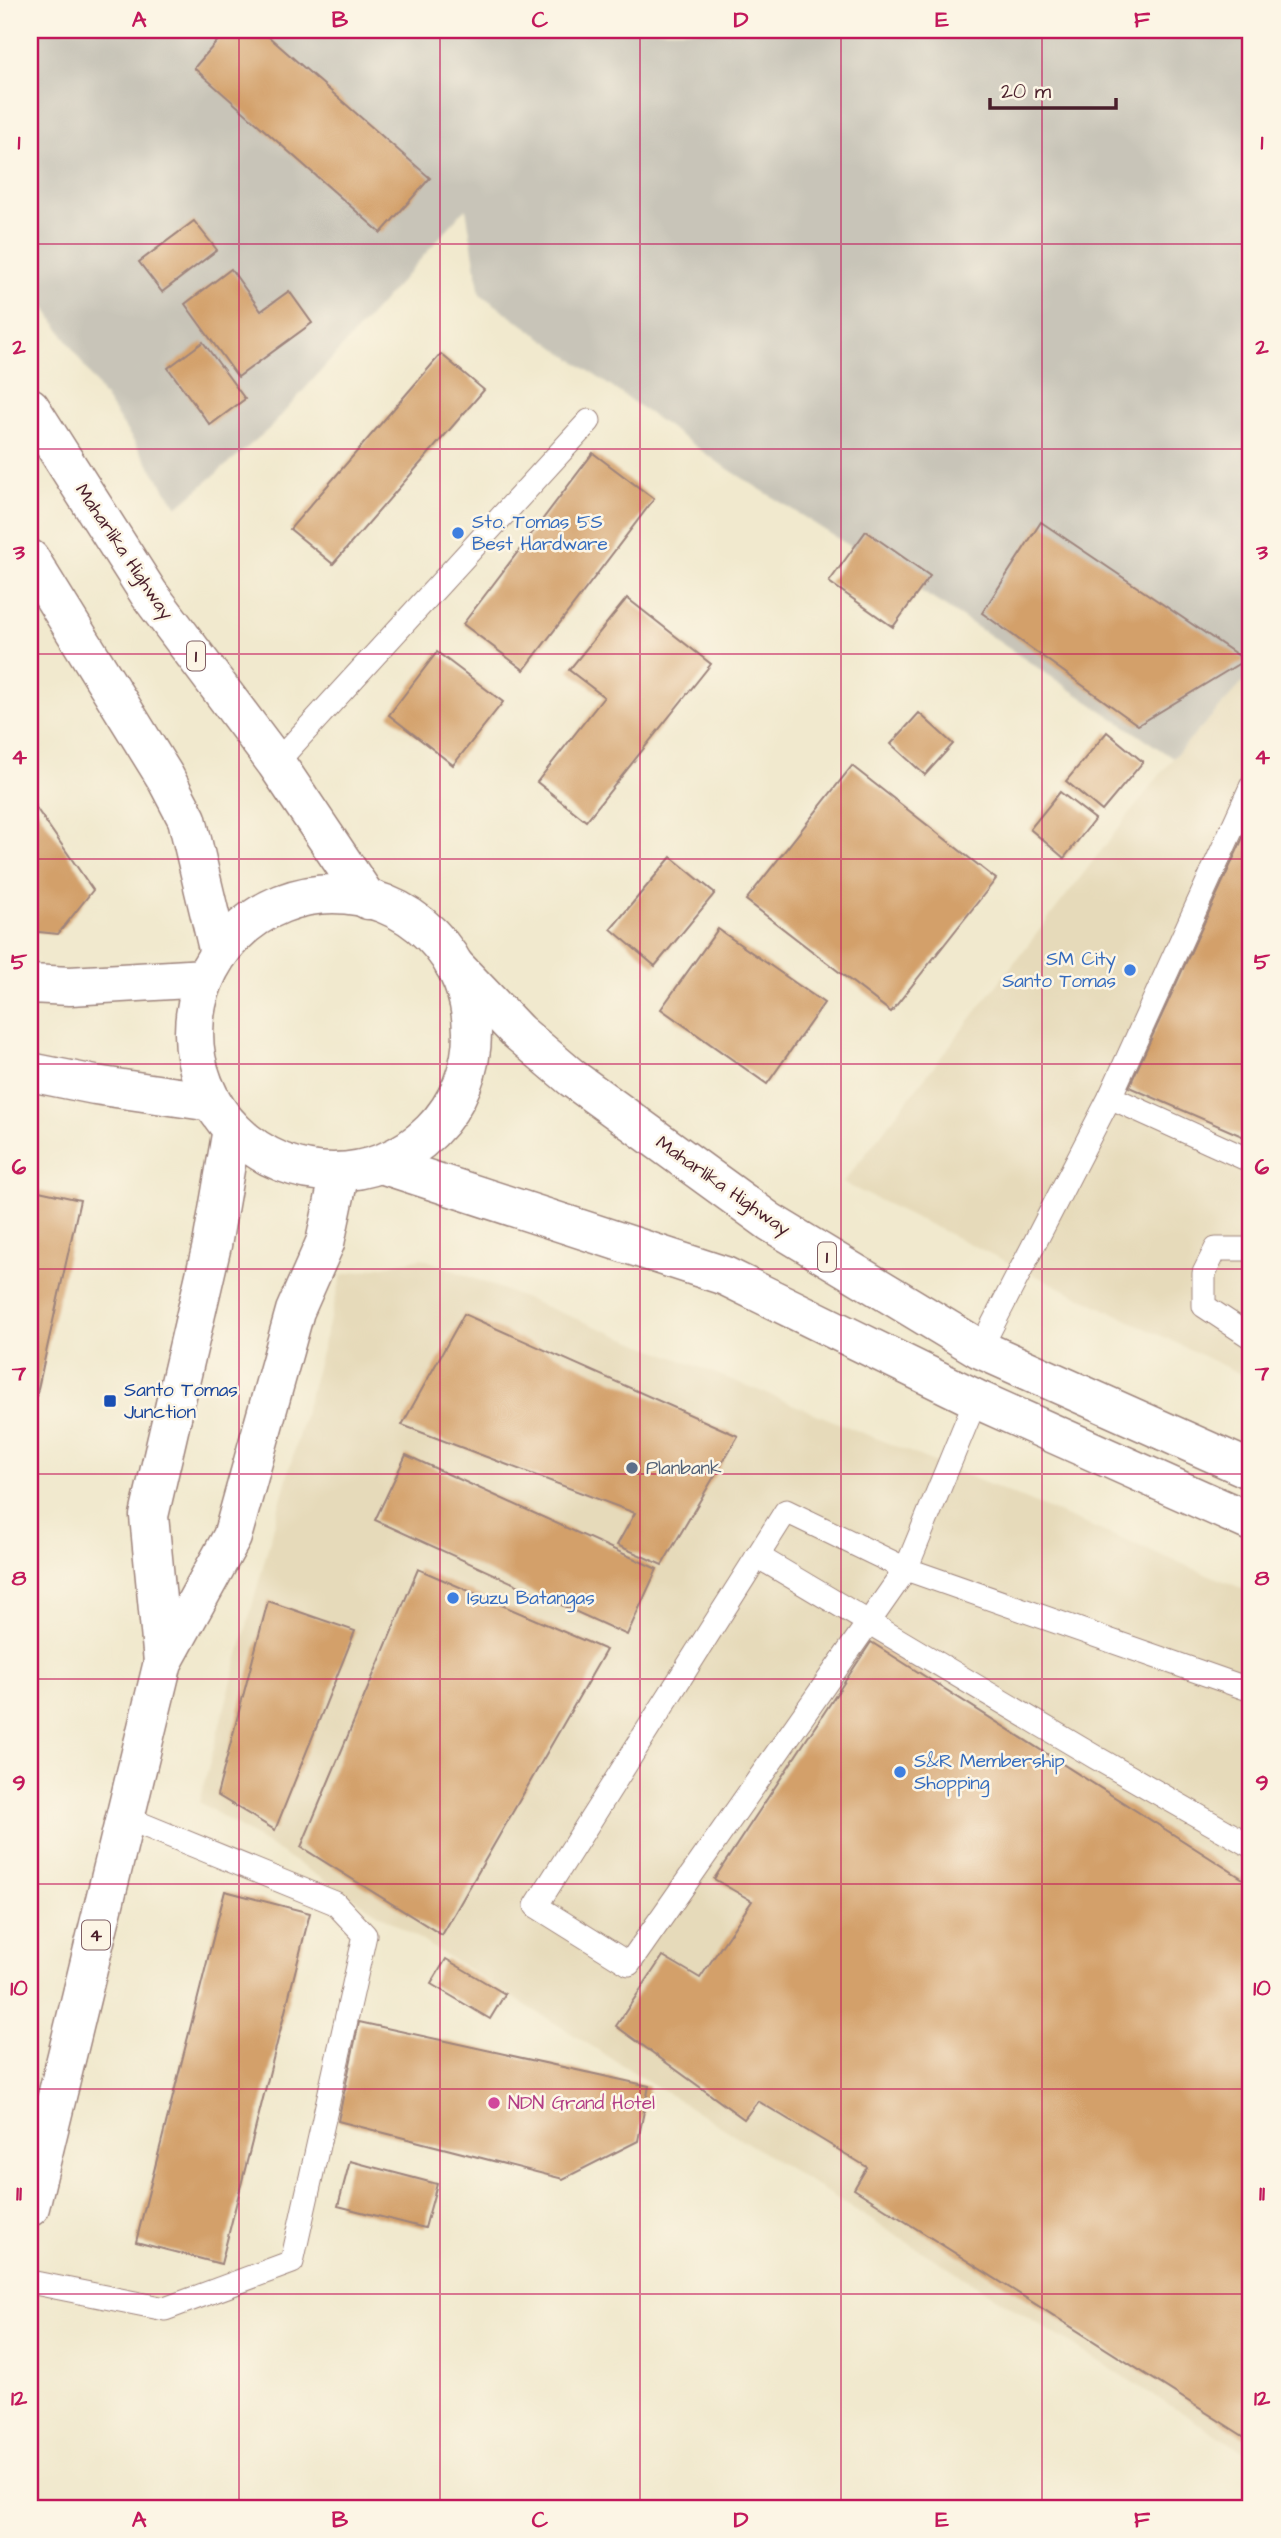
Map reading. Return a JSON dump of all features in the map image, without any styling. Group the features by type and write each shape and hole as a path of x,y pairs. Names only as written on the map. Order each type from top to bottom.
{"main road":[{"name":"Maharlika Highway","path":"30,407 149,594 276,763 368,900"},
{"path":"30,559 187,819 212,965 69,986 30,984"},
{"name":"1","path":"325,895 347,895 368,900 405,915 421,926 439,944 454,965 463,983 471,1023 467,1069 449,1110 429,1134 409,1149 381,1164 341,1172 313,1171 281,1162 259,1151 222,1115 202,1083 196,1062 193,1037 195,1008 212,965 245,926 284,904 325,895"},
{"name":"Maharlika Highway","path":"454,965 527,1039 572,1078 770,1222 980,1349 1251,1470"},
{"path":"30,1072 222,1115"},
{"name":"4","path":"163,1662 149,1516 212,1245 222,1115"},
{"name":"1","path":"381,1164 725,1276 976,1399 1251,1522"},
{"name":"4","path":"30,2207 163,1662 232,1537 295,1311 325,1243 341,1172"}],"lane":[{"path":"276,763 589,421"},
{"path":"980,1349 1110,1097 1251,787"},
{"path":"1110,1097 1251,1161"},
{"path":"1251,1249 1216,1249 1204,1273 1204,1306 1251,1337"},
{"path":"976,1399 906,1569 629,1964 536,1906 786,1511 906,1569 1251,1690"},
{"path":"757,1556 1251,1846"},
{"path":"30,2282 165,2309 292,2262 365,1936 335,1903 124,1817"}],"shaded area":[{"path":"30,30 1251,30 1251,674 1173,758 971,623 722,465 480,294 466,208 270,428 177,507 30,284"},
{"name":"SM City Santo Tomas","path":"1251,674 1251,1379 843,1183 1173,758"},
{"name":"S&R Membership Shopping","path":"422,1258 770,1395 1251,1592 1251,2456 199,1802 342,1275"}],"building":[{"path":"227,30 261,30 430,178 381,233 194,68"},
{"path":"194,221 217,250 162,292 139,262"},
{"path":"231,269 261,311 289,291 312,323 238,377 185,304"},
{"path":"203,342 245,399 210,425 168,368"},
{"path":"441,354 484,390 333,564 290,529"},
{"path":"593,453 654,499 524,670 463,624"},
{"path":"1041,522 1245,660 1138,725 982,613"},
{"path":"866,531 930,576 893,627 829,582"},
{"path":"627,598 711,664 586,821 537,782 604,697 569,670"},
{"path":"437,652 503,702 453,765 389,715"},
{"path":"919,713 953,744 925,775 891,744"},
{"path":"1107,732 1143,762 1102,811 1066,781"},
{"path":"852,766 996,879 891,1012 746,900"},
{"path":"1060,792 1095,819 1064,858 1030,829"},
{"path":"30,799 93,890 58,934 30,931"},
{"path":"1251,820 1251,1140 1129,1087"},
{"path":"671,857 715,893 655,966 611,929"},
{"path":"718,929 824,1003 767,1084 661,1009"},
{"path":"30,1189 80,1200 31,1420 30,1419"},
{"path":"464,1314 738,1436 662,1565 617,1545 635,1513 402,1425"},
{"path":"406,1455 657,1569 627,1635 375,1520"},
{"path":"418,1569 606,1650 442,1935 301,1847"},
{"path":"268,1601 355,1631 275,1830 217,1795"},
{"path":"871,1642 1251,1884 1251,2441 854,2189 867,2167 758,2101 744,2119 616,2026 663,1956 700,1978 752,1901 714,1879"},
{"path":"225,1891 310,1913 221,2264 136,2242"},
{"path":"446,1959 505,1994 490,2019 431,1984"},
{"name":"NDN Grand Hotel","path":"359,2022 649,2086 638,2141 563,2179 338,2121"},
{"path":"350,2161 437,2184 425,2228 338,2206"}],"place":[{"name":"Sto. Tomas 5S Best Hardware","path":"458,533"},
{"name":"SM City Santo Tomas","path":"1130,970"},
{"name":"Santo Tomas Junction","path":"110,1401"},
{"name":"Planbank","path":"632,1468"},
{"name":"Isuzu Batangas","path":"453,1598"},
{"name":"S&R Membership Shopping","path":"900,1772"},
{"name":"NDN Grand Hotel","path":"494,2103"}]}
